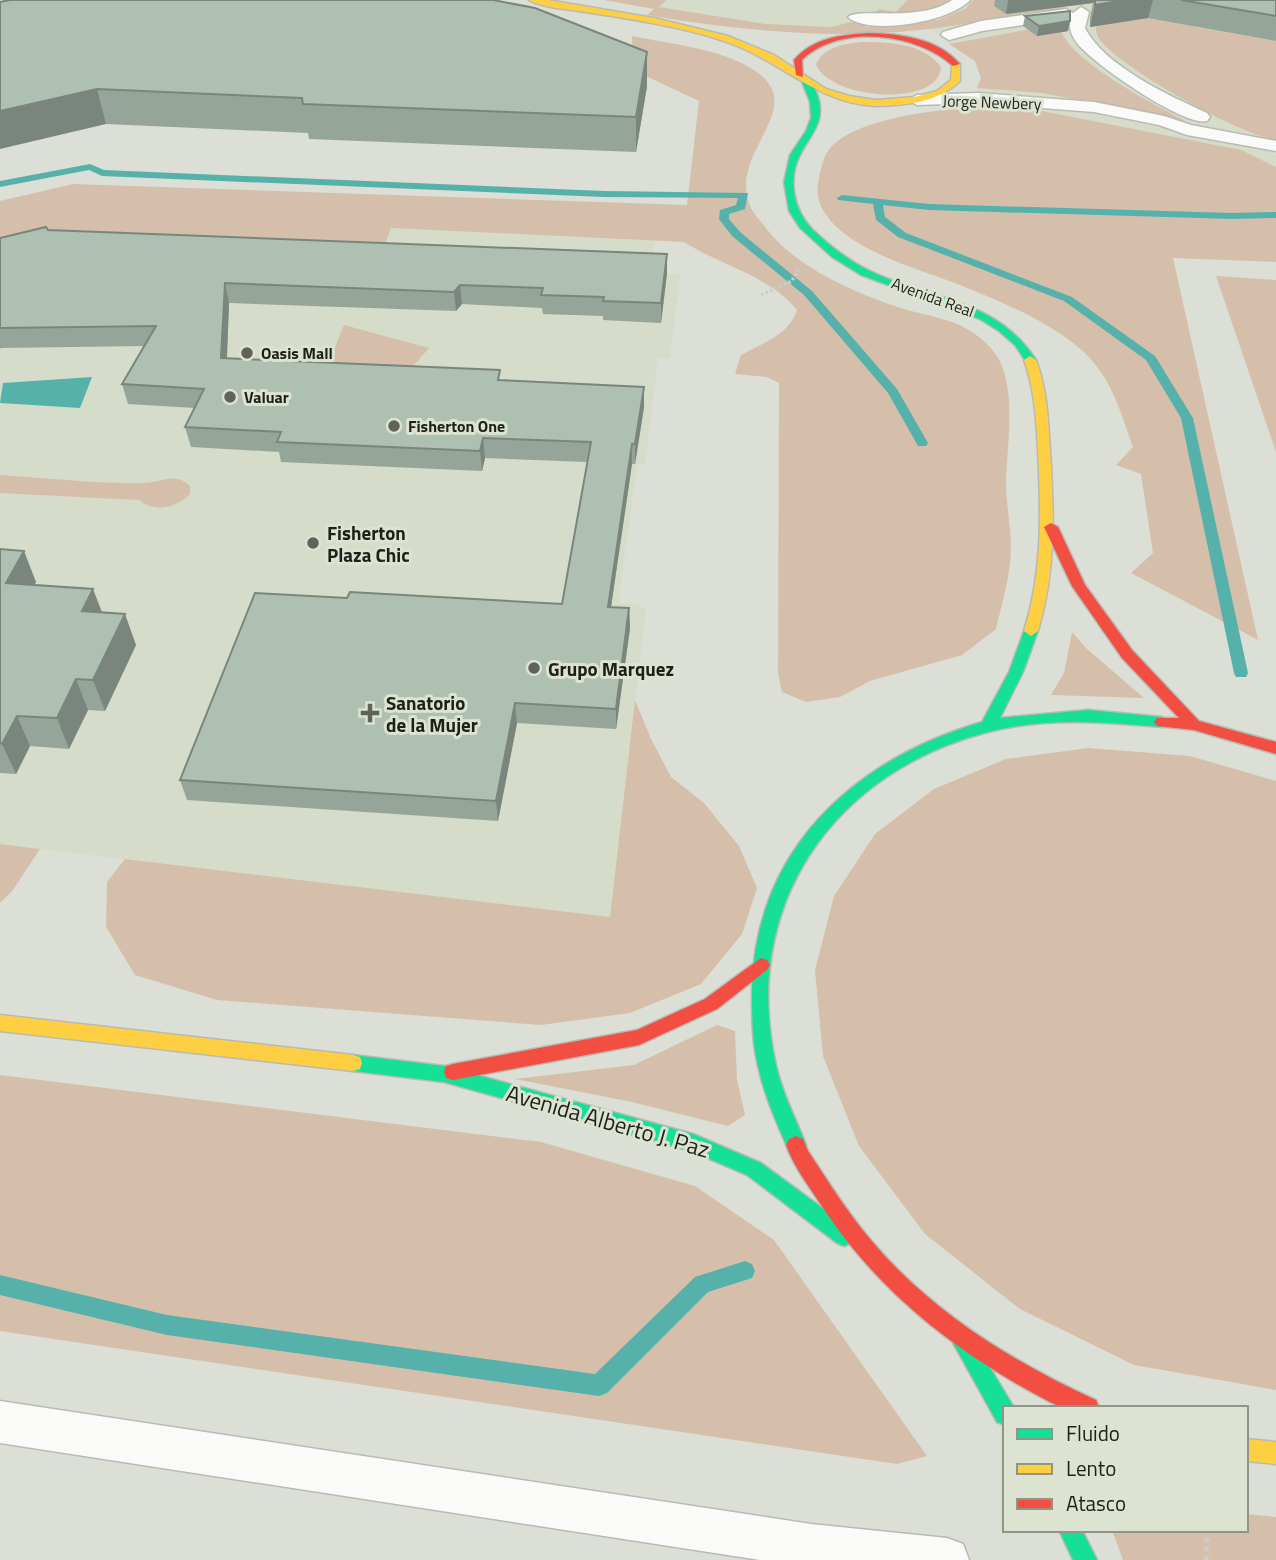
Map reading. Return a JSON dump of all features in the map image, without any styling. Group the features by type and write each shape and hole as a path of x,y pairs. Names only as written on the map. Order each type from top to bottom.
{"main road":[{"path":"533,0 700,31 755,34"},
{"path":"700,31 768,55 804,78 844,98 894,102 917,100 949,88 957,79 958,70 954,61 943,52 910,40 885,36 800,36"},
{"path":"804,78 798,60 812,47 846,37"},
{"name":"Avenida Real","path":"804,78 815,98 817,110 805,141 793,159 789,178 790,200 802,225 829,248 870,275 983,315 1024,346 1040,384 1048,522 1046,570 1035,620 1016,672 988,726"},
{"path":"859,115 894,102"},
{"path":"805,141 832,127"},
{"name":"Avenida Real","path":"1048,522 1079,586 1127,654 1195,725"},
{"path":"1083,1406 1038,1386 961,1338 911,1298 869,1254 800,1156 765,1057 761,965 773,908 797,858 832,812 876,775 929,746 988,726 1088,715 1195,725 1276,748"},
{"name":"Avenida Alberto J. Paz","path":"444,1074 639,1037 710,1004 761,965"},
{"name":"Avenida Alberto J. Paz","path":"0,1023 444,1074 693,1143 754,1169 869,1254"},
{"path":"961,1338 1003,1411"},
{"path":"1248,1450 1276,1453"},
{"path":"1071,1532 1085,1560"}],"lane":[{"path":"856,18 885,21 929,16 948,10 962,0"},
{"path":"910,40 993,33 1025,27 1054,15 1086,11 1077,27 1080,35 1115,67 1164,99 1276,155"},
{"name":"Jorge Newbery","path":"917,100 978,98 1068,107 1085,115 1153,128 1187,130 1276,146"},
{"path":"0,1422 811,1546 947,1560"}],"path":[{"path":"761,295 792,281 798,269"},
{"path":"1206,1560 1207,1532"}],"shaded area":[{"path":"604,0 1276,0 1276,167 1241,150 1042,111 980,107 977,88 981,78 975,61 930,29 897,32 780,31 707,25 647,15 654,9"},
{"path":"604,0 666,0 659,7 765,24 831,27 855,21 867,27 938,20 965,9 973,0 1059,0 1065,5 1063,9 940,28 836,34 773,31 678,20 647,15 654,9"},
{"path":"907,0 948,0 913,14 875,13 879,9 896,12"},
{"path":"1141,17 1197,23 1196,27 1276,41 1276,140 1210,114 1156,83 1112,52 1100,40 1096,31 1096,25"},
{"path":"1053,25 1061,29 1079,55 1096,68 1187,122 1043,93 977,88 981,78 975,61 949,44"},
{"path":"632,36 722,55 749,67 768,82 774,97 772,114 749,167 746,187 751,208 783,246 815,270 852,289 889,304 961,326 985,342 999,359 1009,401 1006,488 1011,544 1009,570 996,629 962,655 870,681 840,697 806,702 782,692 778,673 779,383 767,377 735,374 741,355 782,332 797,310 773,288 684,242 391,228 378,262 0,259 0,201 73,184 687,205 699,101 633,70"},
{"path":"861,42 894,44 925,53 941,67 936,80 922,89 904,94 861,92 825,76 816,64 829,50"},
{"path":"980,107 1042,111 1241,150 1276,167 1276,262 1173,258 1258,640 1131,573 1153,553 1141,474 1116,465 1133,447 1113,393 1089,357 1052,328 1024,313 868,248 834,225 823,210 818,191 824,159 833,145 849,134 893,118"},
{"name":"Fisherton Plaza Chic","path":"65,212 655,241 651,272 680,274 670,358 658,358 645,465 637,465 619,597 620,603 634,604 646,609 610,917 0,844 0,229"},
{"path":"1216,276 1276,280 1276,452"},
{"path":"344,325 429,348 407,373 326,370"},
{"path":"0,475 126,483 150,483 173,478 190,486 190,494 178,503 158,508 139,500 0,493"},
{"path":"1072,632 1087,649 1144,698 1051,695 1064,673"},
{"path":"635,700 671,777 704,803 739,846 757,888 742,934 701,984 630,1013 541,1025 217,1000 135,975 106,927 107,882 125,859 610,917"},
{"path":"1088,748 1190,756 1276,781 1276,1390 1134,1365 1020,1309 925,1234 859,1146 823,1056 815,970 834,896 875,834 934,789 1006,759"},
{"path":"0,844 40,849 13,890 0,903"},
{"path":"717,1025 735,1031 737,1080 745,1115 728,1126 632,1102 515,1079 634,1065"},
{"path":"0,1075 541,1142 695,1186 774,1240 927,1456 897,1464 0,1331"},
{"path":"1248,1514 1276,1517 1276,1560 1123,1560 1113,1532 1248,1532"}],"water":[{"path":"92,377 80,408 0,403 3,383"}],"building":[{"path":"493,0 535,8 647,52 636,117 303,104 302,98 97,89 0,111 0,2"},
{"path":"1095,0 1124,0 1095,5"},
{"path":"1181,0 1276,0 1276,16"},
{"path":"1070,11 1070,21 1039,26 1025,16"},
{"path":"46,227 48,230 667,254 661,303 603,301 604,297 541,295 543,288 460,285 454,292 225,283 221,358 500,370 498,380 644,387 635,444 632,444 608,607 629,608 616,709 515,703 496,801 180,780 255,593 347,598 350,592 562,604 591,442 483,438 480,451 277,442 281,432 185,427 204,389 122,384 156,326 0,328 0,238"},
{"path":"0,549 24,551 6,583 93,589 82,611 125,614 93,680 76,679 57,718 17,716 2,744 0,743"}],"waterway":[{"path":"0,184 90,167 102,173 604,194 744,195 741,207 724,212 724,219 736,234 808,293 893,392 922,443"},
{"path":"842,198 929,207 1276,215"},
{"path":"878,203 880,218 902,235 1068,299 1151,358 1187,418 1241,673"},
{"path":"0,1285 167,1325 599,1385 702,1284 745,1271"}],"traffic: fast":[{"path":"807,82 815,102 815,118 811,131 795,155 789,182 794,211 804,226 818,240 855,267 983,316 1003,328 1019,343 1030,360"},
{"path":"988,726 1016,672 1031,631"},
{"path":"796,1145 767,1065 762,1019 762,962 773,908 788,874 807,843 831,815 858,790 887,769 953,736 988,726 1078,715 1162,722"},
{"path":"353,1063 444,1074 693,1143 754,1169 844,1236"},
{"path":"964,1343 1003,1411"},
{"path":"1071,1532 1085,1560"}],"traffic: slow":[{"path":"533,0 654,21 725,38 771,57 823,91 848,99 875,103 915,100 940,93 955,81 956,64"},
{"path":"1030,360 1041,404 1047,518 1042,587 1031,631"},
{"path":"0,1023 353,1063"},
{"path":"1248,1450 1276,1453"}],"traffic: jam":[{"path":"800,75 798,60 808,50 830,40 868,35 910,39 929,45 956,64"},
{"path":"1051,527 1079,586 1127,654 1194,725"},
{"path":"1162,722 1194,725 1276,748"},
{"path":"453,1072 639,1037 711,1004 761,965"},
{"path":"796,1145 800,1156 852,1232 871,1256 919,1303 971,1344 999,1362 1084,1406"}],"place":[{"name":"Oasis Mall","path":"247,353"},
{"name":"Valuar","path":"230,397"},
{"name":"Fisherton One","path":"394,426"},
{"name":"Fisherton Plaza Chic","path":"313,543"},
{"name":"Grupo Marquez","path":"534,668"},
{"name":"Sanatorio de la Mujer","path":"370,713"}]}
